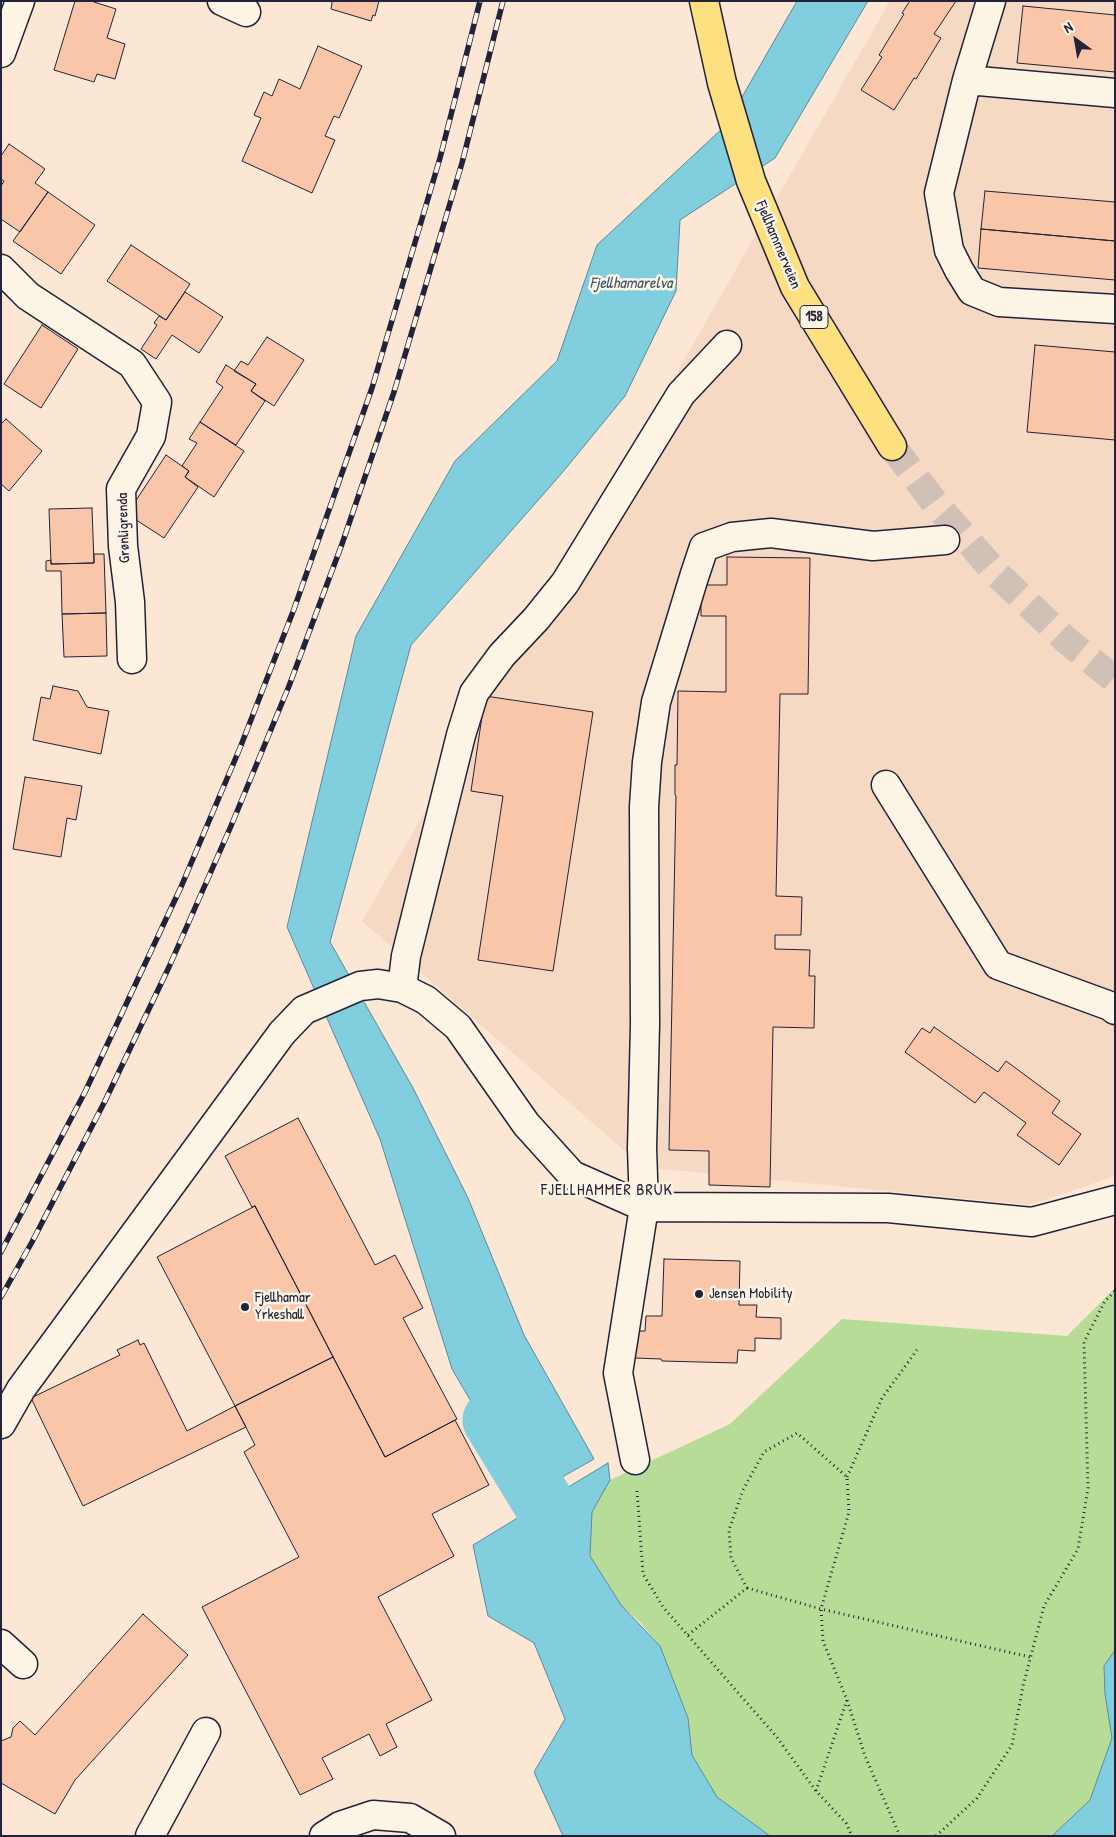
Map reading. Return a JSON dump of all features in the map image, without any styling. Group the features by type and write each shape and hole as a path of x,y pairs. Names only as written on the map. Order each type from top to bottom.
{"main road":[{"name":"Fjellhammerveien","path":"704,1 722,83 751,181 795,286 892,446"}],"street":[{"path":"1,52 20,1"},
{"path":"222,1 246,12"},
{"path":"991,1 967,80 939,193 949,250 958,270 972,292 999,302 1115,309"},
{"path":"967,80 1115,93"},
{"name":"Grønligrenda","path":"1,269 28,296 132,364 157,402 151,436 121,489 123,546 130,602 132,659"},
{"path":"402,988 406,956 461,735 474,693 502,655 565,583 681,394 727,345"},
{"path":"635,1460 618,1373 644,1207 642,1148 645,1025 644,807 646,762 656,702 704,547 732,537 770,533 873,546 945,540"},
{"path":"886,785 998,965 1110,1006 1115,1010"},
{"path":"1,1424 22,1389 282,1033 304,1010 360,986 378,984 402,988 426,1000 458,1027 526,1124 572,1176 644,1207 888,1208 1032,1222 1115,1200"},
{"path":"1,1644 23,1664"},
{"path":"150,1836 206,1732"},
{"path":"324,1836 340,1826 373,1814 410,1818 441,1836"}],"path":[{"path":"936,1836 977,1798 1012,1745 1023,1686 1044,1606 1078,1549 1088,1488 1084,1342 1105,1301 1115,1291"},
{"path":"900,1836 865,1756 847,1700 823,1641 821,1608 849,1512 847,1477 882,1398 917,1350"},
{"path":"847,1477 797,1433 764,1452 743,1490 729,1530 732,1558 747,1588 821,1608 1030,1657"},
{"path":"635,1460 643,1574 663,1606 776,1736 816,1791 846,1823 852,1836"},
{"path":"688,1635 747,1588"},
{"path":"816,1791 847,1700"}],"shaded area":[{"path":"890,1 1115,1 1115,1176 1030,1205 643,1167 362,921"}],"green space":[{"path":"1115,1288 1115,1650 1104,1666 1105,1694 1112,1737 1090,1800 1052,1836 770,1836 717,1797 692,1755 688,1718 660,1646 640,1622 621,1605 590,1556 592,1512 610,1480 730,1424 842,1319 1067,1336"}],"water":[{"name":"Fjellhamarelva","path":"797,1 868,1 775,158 680,220 676,291 625,396 562,473 411,645 330,942 413,1088 468,1198 524,1335 594,1459 527,1497 452,1369 380,1139 287,927 356,636 455,461 557,361 597,245 726,125"},
{"path":"608,1463 610,1480 592,1512 590,1556 621,1605 660,1646 688,1718 692,1755 717,1797 770,1836 563,1836 534,1772 565,1719 534,1643 488,1616 473,1545"},
{"path":"1115,1650 1115,1836 1052,1836 1090,1800 1112,1738 1105,1694 1104,1666"}],"building":[{"path":"75,1 91,1 116,9 107,38 125,44 115,79 97,74 94,82 54,70"},
{"path":"331,1 379,1 375,16 373,15 371,21 331,9"},
{"path":"910,1 956,1 934,34 941,38 894,110 861,90 882,57 879,55"},
{"path":"1023,6 1115,15 1115,72 1017,63"},
{"path":"318,46 362,66 339,118 334,116 325,136 335,140 312,193 242,161 261,118 254,115 264,92 272,96 279,79 300,89"},
{"path":"9,144 45,169 35,183 48,192 20,232 1,219 1,186 4,181 1,179 1,156"},
{"path":"985,191 1115,202 1115,241 981,229"},
{"path":"48,192 95,225 61,274 13,241"},
{"path":"981,229 1115,241 1115,280 978,268"},
{"path":"131,245 190,284 166,320 107,281"},
{"path":"185,292 223,317 199,353 172,335 156,359 141,349 157,325 154,323 159,316 166,320"},
{"path":"42,325 78,349 41,408 4,384"},
{"path":"267,337 304,360 274,406 251,391 256,384 234,371 241,361 248,365"},
{"path":"1035,345 1115,352 1115,440 1027,432"},
{"path":"226,365 256,384 251,391 265,401 236,445 200,422 223,387 216,382"},
{"path":"6,419 42,451 9,491 1,484 1,424"},
{"path":"200,422 244,451 214,497 185,477 189,471 182,466 197,443 189,439"},
{"path":"166,455 189,471 185,477 198,487 164,538 127,514"},
{"path":"92,508 94,563 51,564 49,509"},
{"path":"94,554 104,554 106,613 62,614 61,571 46,571 46,561 51,560 51,564 94,563"},
{"path":"727,557 810,558 808,694 780,694 776,896 802,897 801,935 775,935 775,949 810,950 809,976 815,976 814,1028 773,1027 770,1187 709,1185 709,1151 669,1150 675,765 677,765 678,691 726,692 726,616 701,616 701,585 727,585"},
{"path":"106,613 107,656 64,657 62,614"},
{"path":"53,686 78,691 87,707 109,711 101,754 33,740 41,697 50,699"},
{"path":"485,696 593,712 553,971 478,960 503,796 471,791"},
{"path":"25,777 82,786 76,820 67,818 61,857 13,849"},
{"path":"934,1027 998,1072 1006,1061 1060,1101 1052,1113 1081,1134 1059,1165 1017,1135 1026,1123 984,1092 975,1103 905,1052 922,1028 930,1033"},
{"path":"298,1118 375,1265 395,1255 423,1308 403,1318 457,1419 385,1457 255,1206 252,1207 225,1156"},
{"name":"Fjellhamar Yrkeshall","path":"255,1206 333,1357 235,1406 157,1257"},
{"path":"664,1259 740,1261 739,1305 757,1305 756,1317 781,1318 781,1339 755,1338 755,1351 738,1350 737,1363 662,1361 661,1359 634,1358 635,1331 645,1331 646,1316 662,1316"},
{"path":"138,1340 140,1345 144,1343 187,1431 235,1406 246,1427 83,1506 31,1398 120,1355 117,1350"},
{"path":"333,1357 385,1457 455,1420 489,1485 432,1514 454,1556 378,1597 432,1700 386,1724 397,1747 380,1756 369,1734 322,1758 333,1779 300,1795 202,1607 299,1557 244,1452 255,1445 235,1406"},
{"path":"143,1614 188,1655 75,1780 55,1814 1,1783 1,1741 11,1737 13,1728 20,1721 35,1735"}],"waterway":[{"path":"493,1420 543,1502"}],"tunnel":[{"path":"892,446 934,502 997,574 1066,640 1115,680"}],"railway":[{"path":"1,1252 85,1092 181,887 240,748 294,609 372,388 440,158 480,1"},
{"path":"1,1297 32,1242 105,1101 169,967 231,826 289,686 342,544 394,392 462,163 503,1"}],"place":[{"name":"Jensen Mobility","path":"699,1294"},
{"name":"Fjellhamar Yrkeshall","path":"245,1307"}],"district":[{"name":"FJELLHAMMER BRUK","path":"607,1191"}]}
